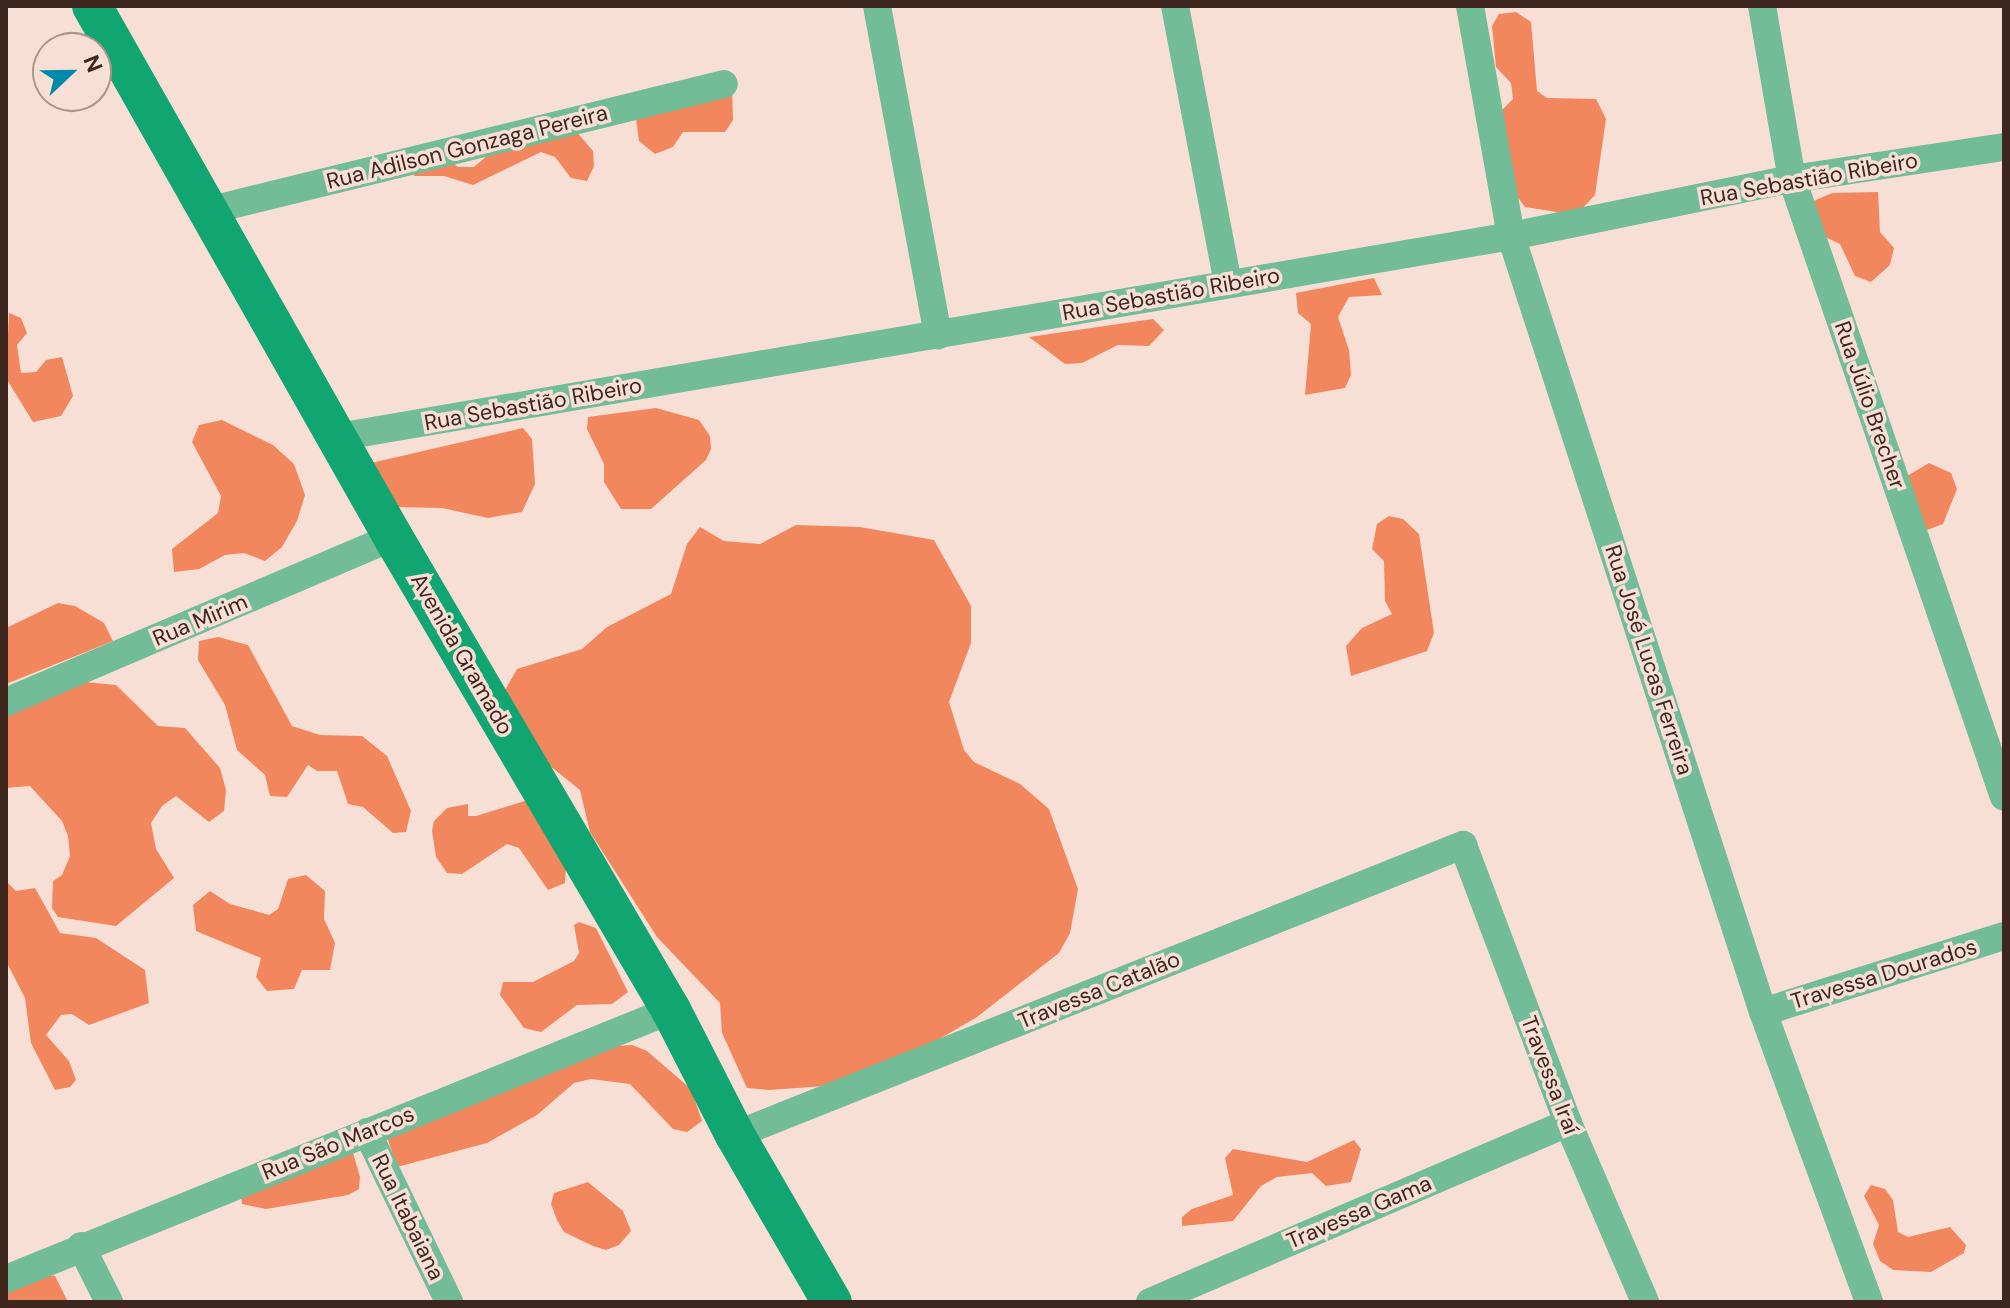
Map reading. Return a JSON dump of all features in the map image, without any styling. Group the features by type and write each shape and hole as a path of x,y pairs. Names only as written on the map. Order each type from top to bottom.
{"street":[{"name":"Avenida Gramado","path":"92,6 211,210 393,537 671,1010 735,1135 832,1302"},
{"path":"877,6 938,335"},
{"path":"1175,6 1228,284"},
{"name":"Rua José Lucas Ferreira","path":"1470,6 1511,236 1763,1012 1869,1302"},
{"name":"Rua Júlio Brecher","path":"1762,6 1792,179 2004,797"},
{"name":"Rua Adilson Gonzaga Pereira","path":"211,210 724,84"},
{"name":"Rua Sebastião Ribeiro","path":"338,437 1511,236 1792,179 2004,147"},
{"name":"Rua Mirim","path":"6,702 393,537"},
{"name":"Travessa Iraí","path":"1463,845 1568,1123 1645,1302"},
{"name":"Travessa Catalão","path":"735,1135 1463,845"},
{"name":"Travessa Dourados","path":"1763,1012 2004,936"},
{"name":"Rua São Marcos","path":"6,1279 81,1246 671,1010"},
{"name":"Travessa Gama","path":"1150,1302 1568,1123"},
{"name":"Rua Itabaiana","path":"367,1132 449,1302"},
{"path":"81,1246 109,1302"}],"shaded area":[{"path":"1516,12 1531,22 1537,91 1547,98 1596,99 1606,119 1595,195 1576,215 1525,207 1504,179 1496,116 1513,99 1511,83 1496,67 1492,26 1499,14"},
{"path":"732,88 733,120 725,132 683,132 673,147 655,154 639,141 636,119"},
{"path":"569,123 593,151 594,166 587,181 571,178 555,157 541,152 473,185 444,176 414,176 416,164 445,157 458,167 474,167 488,155"},
{"path":"1878,192 1880,232 1894,248 1890,265 1871,282 1855,276 1840,244 1823,236 1809,203 1832,193"},
{"path":"1374,278 1382,295 1349,297 1338,317 1349,350 1351,375 1345,388 1305,395 1311,324 1298,313 1296,293"},
{"path":"9,313 21,318 27,333 17,345 21,373 36,372 46,360 62,357 73,396 61,416 33,422 6,378"},
{"path":"1153,319 1164,330 1149,346 1118,345 1082,363 1065,364 1029,337"},
{"path":"656,408 699,420 710,436 711,449 706,460 651,509 621,509 604,482 604,464 587,429 588,417"},
{"path":"222,420 273,445 294,464 305,495 297,521 282,547 265,561 244,553 225,555 199,569 174,572 172,549 218,513 221,496 192,442 199,425"},
{"path":"523,428 532,439 535,484 522,512 488,518 442,508 394,507 371,463"},
{"path":"1929,463 1951,473 1957,489 1943,524 1927,530 1902,479"},
{"path":"1389,516 1403,519 1419,534 1434,633 1427,651 1351,676 1346,646 1362,628 1392,614 1385,601 1384,561 1372,549 1377,524"},
{"path":"796,525 860,527 934,540 971,606 971,643 949,702 964,750 974,762 1020,784 1049,809 1078,889 1070,933 1059,953 977,1017 900,1062 839,1085 769,1090 747,1088 722,1033 720,1003 657,937 590,832 580,790 544,761 497,704 517,669 582,649 607,627 671,594 687,544 700,527 724,541 760,544"},
{"path":"58,603 75,606 104,623 113,641 6,684 6,628"},
{"path":"218,637 248,645 292,726 320,735 362,736 387,756 411,811 406,832 393,833 363,807 348,804 337,771 317,771 308,765 287,797 270,796 265,775 237,750 225,705 198,660 199,641"},
{"path":"85,682 116,685 158,726 185,728 220,768 226,790 224,811 209,822 176,796 162,806 151,823 156,849 174,878 116,926 58,917 52,908 53,881 62,875 70,856 68,836 62,821 30,786 6,788 6,706"},
{"path":"528,800 566,864 565,883 548,890 519,848 507,844 462,874 447,873 436,857 432,831 434,821 447,808 468,804 468,816 476,816"},
{"path":"306,875 325,891 324,919 335,943 330,970 302,970 294,989 267,991 256,977 261,958 196,931 193,905 210,891 230,904 269,915 278,909 288,879"},
{"path":"6,881 16,891 35,888 60,933 96,938 145,970 149,1003 89,1025 72,1014 61,1015 46,1035 69,1061 76,1080 70,1087 55,1090 31,1043 25,998 6,961"},
{"path":"579,922 596,928 628,992 612,1004 577,1005 541,1032 524,1028 500,995 503,982 533,982 574,961 579,953 574,925"},
{"path":"632,1045 647,1051 691,1089 702,1121 687,1132 673,1129 630,1084 591,1079 574,1083 537,1115 487,1143 397,1167 387,1137 617,1046"},
{"path":"1354,1140 1361,1149 1351,1182 1326,1186 1312,1173 1277,1177 1261,1186 1233,1221 1182,1226 1182,1217 1192,1209 1233,1195 1225,1158 1233,1149 1307,1162"},
{"path":"353,1153 360,1177 359,1189 348,1195 266,1209 242,1204 241,1195"},
{"path":"588,1182 623,1211 631,1231 619,1245 606,1250 564,1232 551,1204 554,1193"},
{"path":"1871,1185 1885,1189 1893,1200 1898,1232 1908,1237 1950,1227 1966,1245 1964,1253 1931,1272 1893,1270 1880,1261 1873,1244 1879,1225 1864,1196"},
{"path":"40,1275 55,1276 68,1302 6,1302 6,1288"}]}
